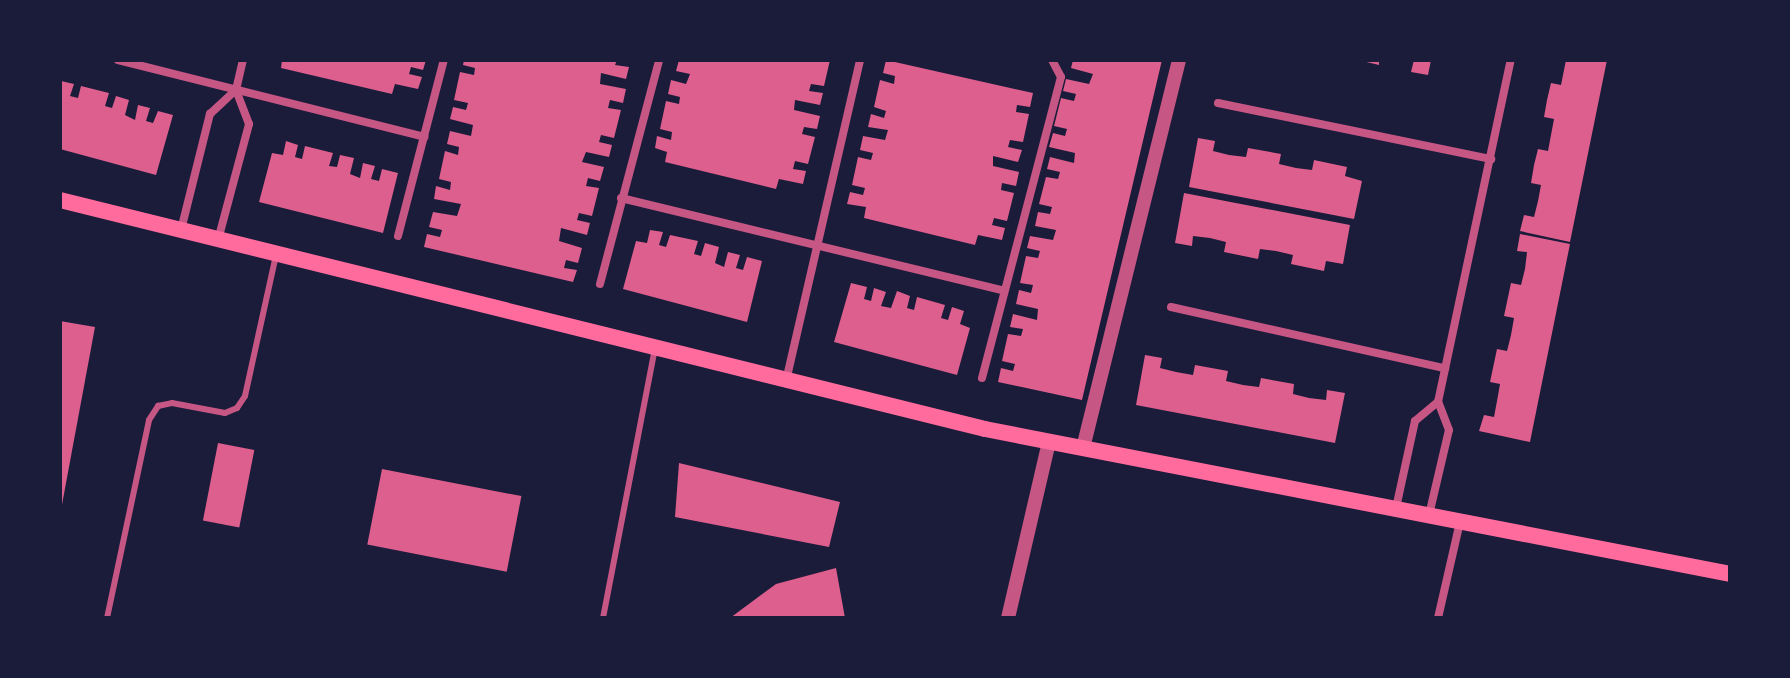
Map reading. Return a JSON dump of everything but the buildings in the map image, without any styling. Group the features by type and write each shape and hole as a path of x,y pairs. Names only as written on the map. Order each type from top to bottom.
{"main road":[{"path":"60,200 786,381 1049,442 1730,574"}],"street":[{"path":"118,60 424,137"},
{"path":"218,240 249,124 236,90 243,60"},
{"path":"398,236 444,60"},
{"path":"600,284 659,60"},
{"path":"786,381 860,60"},
{"path":"982,378 1061,77 1052,60"},
{"path":"1083,448 1179,60"},
{"path":"1429,515 1449,430 1438,402 1511,60"},
{"path":"180,231 210,114 236,90"},
{"path":"1218,103 1491,159"},
{"path":"621,198 1004,291"},
{"path":"1171,307 1445,368"},
{"path":"1396,509 1415,421 1438,402"},
{"path":"1008,618 1049,442"},
{"path":"1438,618 1460,521"}],"lane":[{"path":"107,618 149,420 158,406 172,403 225,413 237,408 245,396 276,255"},
{"path":"603,618 655,348"}]}
